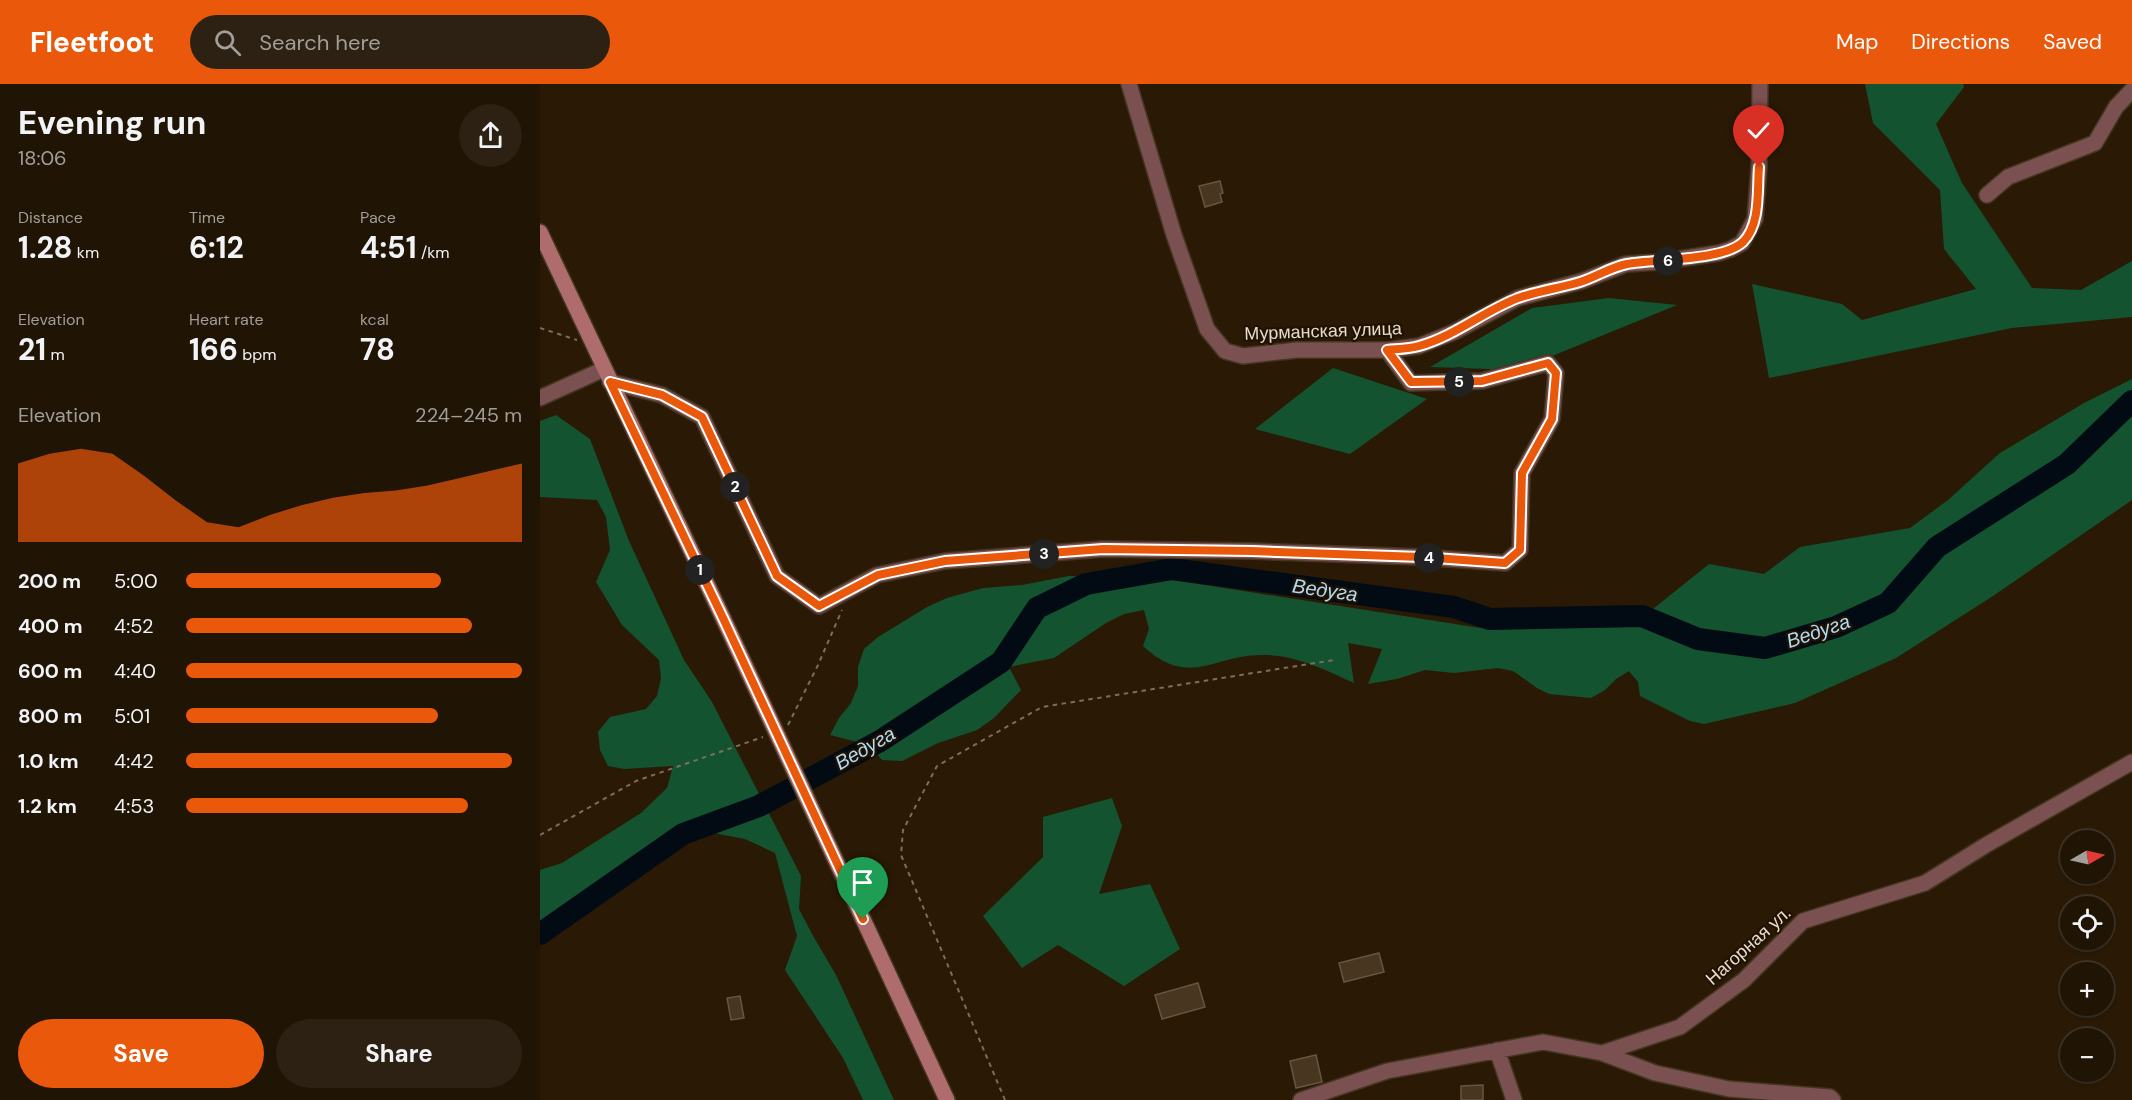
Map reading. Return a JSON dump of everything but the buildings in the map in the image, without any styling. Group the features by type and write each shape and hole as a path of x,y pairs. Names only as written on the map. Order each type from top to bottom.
{"main road":[{"path":"540,232 592,346 723,618 947,1100"}],"street":[{"name":"Мурманская улица","path":"1129,84 1174,235 1207,329 1225,351 1243,356 1297,350 1387,350 1419,346 1454,332 1518,298 1582,281 1626,264 1659,262 1719,253 1742,243 1755,219 1759,167 1760,84"},
{"path":"1987,195 2008,177 2095,143 2116,107 2132,90"},
{"path":"540,398 607,375 662,395 702,417 777,576 819,606 878,575 945,561 1103,549 1252,551 1421,557 1505,563 1520,550 1522,473 1552,419 1556,373 1548,363 1482,381 1411,382 1387,350"},
{"name":"Нагорная ул.","path":"1301,1100 1387,1071 1497,1050 1542,1042 1602,1053 1680,1028 1744,980 1803,921 1925,883 1986,845 2132,762"},
{"path":"1497,1050 1515,1100"},
{"path":"1602,1053 1655,1073 1729,1089 1830,1097 1833,1100"}],"path":[{"path":"540,328 592,346"},
{"path":"786,729 818,665 850,591"},
{"path":"1005,1100 901,855 903,830 937,766 1042,707 1334,660"},
{"path":"540,835 636,781 764,736"}],"green space":[{"path":"1865,84 1963,84 1964,87 1936,124 1962,183 2032,288 2081,290 2132,261 2132,317 2012,328 1769,378 1752,284 1842,304 1862,320 1976,289 1944,249 1940,190 1873,123"},
{"path":"1609,298 1677,305 1518,370 1430,367 1532,308"},
{"path":"1333,368 1427,399 1350,454 1255,429"},
{"path":"2132,379 2132,500 1993,596 1896,658 1795,703 1704,724 1690,721 1640,696 1638,682 1629,671 1591,698 1549,694 1513,671 1498,668 1454,673 1425,670 1397,679 1368,684 1382,649 1348,643 1354,683 1311,664 1277,656 1247,656 1189,668 1175,666 1160,659 1143,646 1149,629 1144,610 1124,614 1106,623 1054,658 1009,667 1021,690 994,718 977,730 938,743 902,761 882,760 869,745 830,735 839,718 851,703 858,686 858,667 864,649 878,637 927,607 947,598 983,588 1022,585 1069,576 1167,579 1487,629 1633,625 1709,564 1764,574 1800,547 1910,528 1948,500 2000,453 2084,403"},
{"path":"556,415 590,439 629,541 684,660 712,702 801,876 799,909 836,975 894,1100 863,1100 843,1058 785,970 797,936 775,853 745,839 676,826 540,925 540,870 562,863 641,813 667,788 673,766 624,769 608,766 600,750 598,732 610,717 646,709 657,696 661,678 659,660 622,625 596,582 610,550 606,517 597,500 540,497 540,421"},
{"path":"1112,798 1122,826 1099,894 1150,884 1180,949 1124,986 1058,945 1022,968 983,916 1043,857 1043,817"}],"waterway":[{"name":"Ведуга","path":"540,934 683,834 759,806 880,741 1001,662 1037,608 1086,584 1172,569 1454,607 1490,619 1642,616 1698,639 1765,648 1836,627 1888,603 1937,547 2067,464 2132,401"}],"route":[{"path":"863,919 610,382 662,395 702,417 777,576 819,606 878,575 945,561 1103,549 1252,551 1421,557 1505,563 1520,550 1522,473 1552,419 1556,373 1548,363 1482,381 1411,382 1387,350 1419,346 1454,332 1518,298 1582,281 1626,264 1659,262 1719,253 1731,249 1742,243 1755,219 1759,167"}]}
